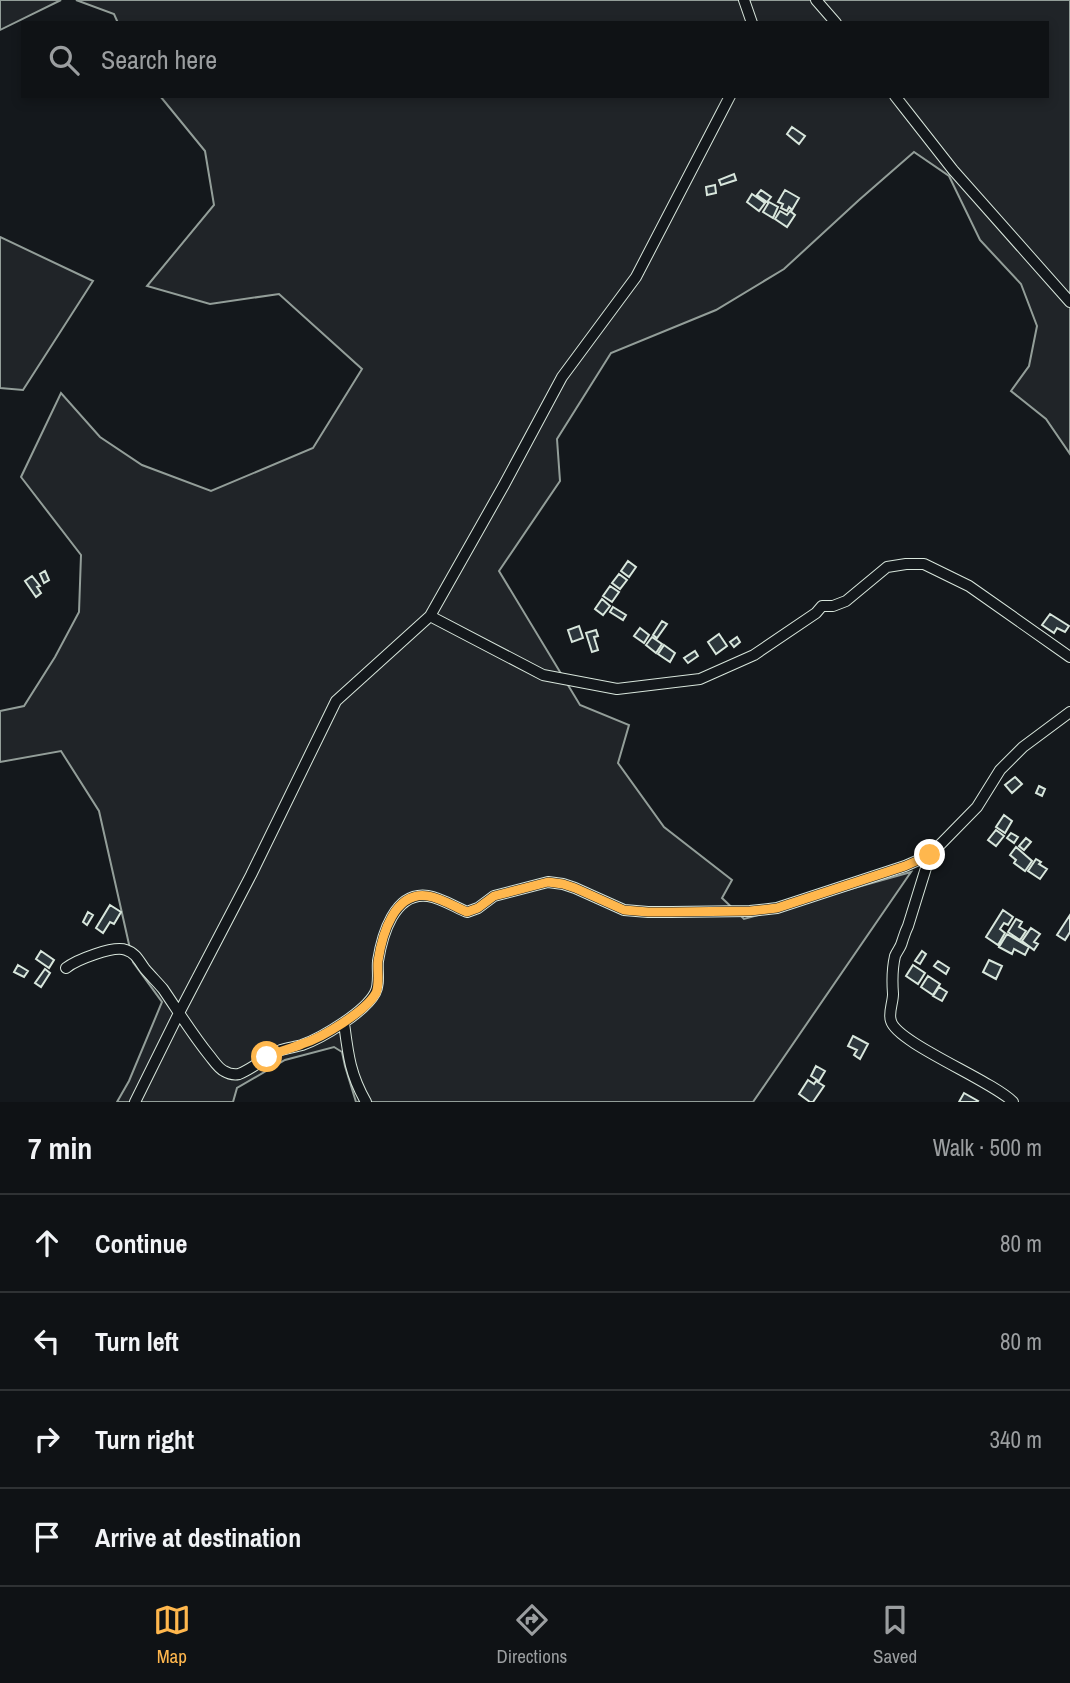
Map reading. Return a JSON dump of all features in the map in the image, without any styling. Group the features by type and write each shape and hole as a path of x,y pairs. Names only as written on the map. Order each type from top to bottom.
{"street":[{"path":"744,0 751,21"},
{"path":"816,0 834,21"},
{"path":"135,1102 336,701 430,616 562,377 636,277 729,98"},
{"path":"897,98 953,170 1070,302"},
{"path":"430,616 543,676 617,689 700,679 754,655 816,613 822,606 833,606 846,601 887,567 924,564 969,586 1070,657"},
{"path":"66,968 85,958 123,948 136,956 161,987 194,1038 222,1071 232,1075 239,1074 281,1050 304,1044 344,1023 358,1011 376,992 378,961 389,921 405,901 417,896 429,896 467,912 478,908 494,896 548,882 575,888 624,910 750,911 777,908 905,866 930,855 976,807 1000,770 1023,747 1070,712"},
{"path":"930,855 902,944 896,954 892,974 891,1021 899,1032 1013,1101"},
{"path":"344,1023 349,1064 366,1102"}],"shaded area":[{"path":"0,0 61,0 0,30"},
{"path":"76,0 1070,0 1070,454 1046,419 1011,391 1029,366 1037,326 1021,284 980,240 949,176 914,152 784,269 716,310 611,353 557,439 560,481 499,571 580,705 629,725 618,763 664,827 732,880 722,898 744,919 911,872 753,1102 356,1102 342,1052 334,1047 285,1060 237,1088 233,1102 117,1102 129,1081 162,1002 133,962 99,811 61,751 0,762 0,711 24,706 79,612 81,555 21,477 61,393 100,437 142,465 211,491 313,448 362,369 279,294 210,304 147,286 214,205 205,151 162,98 1049,98 1049,21 117,21 114,14"},
{"path":"0,237 93,281 23,390 0,388"}],"building":[{"path":"792,127 805,136 799,144 787,134"},
{"path":"734,174 736,180 721,185 719,180"},
{"path":"715,185 716,193 707,195 706,187"},
{"path":"761,190 771,197 767,202 757,195"},
{"path":"785,190 799,198 792,210 789,207 787,211 781,208 783,204 778,202"},
{"path":"752,194 765,203 759,211 747,202"},
{"path":"769,202 778,207 773,218 763,212"},
{"path":"780,211 787,215 790,211 795,215 787,227 775,219"},
{"path":"628,561 636,567 629,577 621,571"},
{"path":"45,571 49,580 44,583 40,574"},
{"path":"619,574 627,580 620,589 612,583"},
{"path":"32,576 40,586 37,587 41,593 36,597 25,581"},
{"path":"610,586 619,592 612,602 603,596"},
{"path":"602,599 610,606 603,615 595,609"},
{"path":"613,607 626,615 623,620 610,612"},
{"path":"1050,614 1069,626 1065,632 1057,628 1054,633 1042,625"},
{"path":"662,621 667,624 657,638 653,635"},
{"path":"579,626 583,638 572,642 568,630"},
{"path":"640,628 649,635 644,643 634,636"},
{"path":"596,630 598,636 594,637 598,650 592,652 586,633"},
{"path":"719,634 727,646 716,654 708,642"},
{"path":"652,637 662,644 656,653 646,645"},
{"path":"737,637 740,642 734,647 730,642"},
{"path":"664,645 675,653 670,662 658,654"},
{"path":"695,651 698,656 688,663 684,658"},
{"path":"1015,777 1022,784 1012,793 1005,785"},
{"path":"1039,786 1045,789 1042,796 1036,793"},
{"path":"1004,815 1012,821 1005,833 996,827"},
{"path":"996,830 1004,836 996,846 988,840"},
{"path":"1011,833 1018,837 1014,843 1007,838"},
{"path":"1026,838 1031,842 1024,850 1019,846"},
{"path":"1016,847 1032,861 1025,871 1014,863 1016,860 1010,855"},
{"path":"1036,859 1047,869 1040,879 1028,871"},
{"path":"110,905 121,912 114,924 110,922 103,933 96,928"},
{"path":"1003,910 1013,917 1008,925 1004,923 1000,929 1005,933 998,945 986,937"},
{"path":"88,912 93,915 87,925 83,922"},
{"path":"1070,915 1070,932 1065,940 1057,935"},
{"path":"1016,919 1022,922 1019,927 1026,931 1020,940 1008,932"},
{"path":"1031,928 1040,934 1034,942 1038,944 1034,950 1022,941"},
{"path":"1007,934 1029,947 1025,955 1014,949 1012,954 999,947"},
{"path":"41,951 54,960 49,968 36,959"},
{"path":"922,951 926,954 920,964 915,961"},
{"path":"989,960 1002,966 996,979 983,972"},
{"path":"938,961 949,968 946,974 934,966"},
{"path":"18,965 28,971 24,977 14,972"},
{"path":"913,965 925,973 918,984 906,976"},
{"path":"45,969 50,973 41,987 35,983"},
{"path":"928,976 940,984 933,995 921,987"},
{"path":"939,987 947,992 942,1001 933,996"},
{"path":"853,1036 868,1044 860,1059 854,1055 857,1050 848,1046"},
{"path":"816,1066 825,1071 819,1081 811,1076"},
{"path":"808,1080 824,1086 813,1102 799,1094"},
{"path":"964,1093 978,1101 959,1102"}],"route":[{"path":"267,1057 304,1044 344,1023 370,999 376,992 378,961 389,921 396,909 417,896 429,896 467,912 478,908 494,896 548,882 575,888 624,910 750,911 777,908 905,866 930,855"}]}
